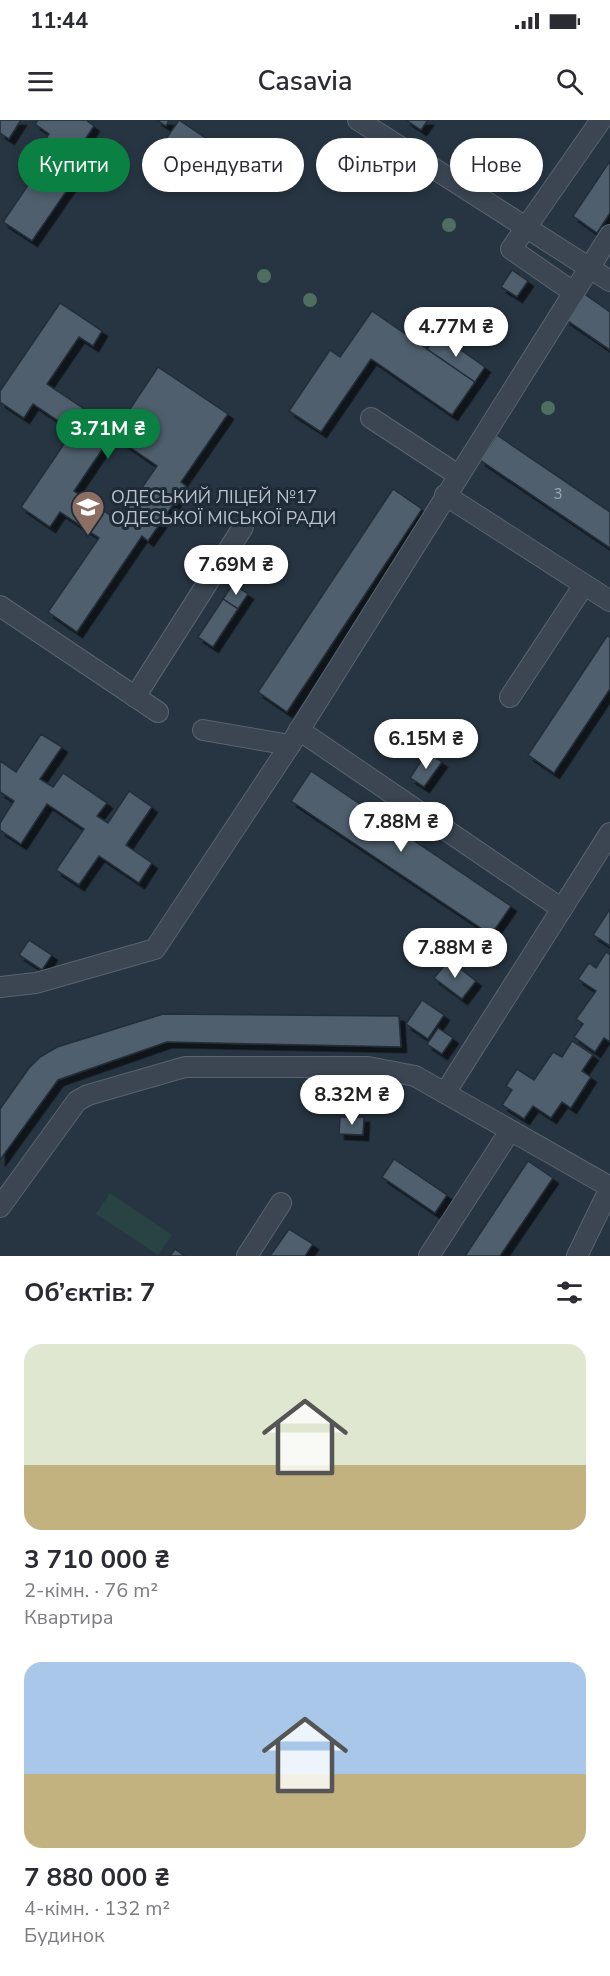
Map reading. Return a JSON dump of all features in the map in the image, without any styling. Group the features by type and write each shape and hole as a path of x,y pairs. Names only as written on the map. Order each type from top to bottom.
{"street":[{"path":"358,120 610,281"},
{"path":"573,292 511,249 601,120"},
{"path":"0,987 36,983 155,949 294,737 610,235"},
{"path":"370,418 458,475"},
{"path":"445,495 610,601"},
{"path":"135,697 243,527"},
{"path":"510,697 584,585"},
{"path":"0,606 158,712"},
{"path":"203,730 294,737 562,909"},
{"path":"445,1093 610,833"},
{"path":"0,1207 78,1101 88,1095 185,1068 368,1068 415,1076 610,1188 578,1256"},
{"path":"429,1256 510,1131"},
{"path":"247,1256 281,1203"}],"green space":[{"path":"110,1193 172,1235 158,1255 96,1214"}],"building":[{"path":"0,120 21,120 9,139 0,133"},
{"path":"38,120 86,120 94,126 86,138 46,138 49,134 35,124"},
{"path":"157,120 169,120 166,126"},
{"path":"179,120 205,138 167,138"},
{"path":"406,120 428,120 421,130"},
{"path":"610,161 610,213 597,233 573,216"},
{"path":"23,192 66,192 32,241 3,222"},
{"path":"512,270 528,281 517,297 501,287"},
{"path":"583,293 610,312 610,350 565,319"},
{"path":"60,303 102,331 93,346 79,337 47,384 116,430 158,367 228,414 181,482 186,486 148,541 142,536 77,632 48,612 99,538 60,512 50,527 21,507 73,431 33,404 24,418 0,402 0,391","holes":["112,435 157,466 119,521 74,491"]},
{"path":"372,311 475,382 452,415 371,359 321,432 289,411 330,350 340,357"},
{"path":"438,334 485,367 475,382 427,349"},
{"path":"497,435 610,512 610,548 480,460"},
{"path":"393,489 422,509 287,712 258,692"},
{"path":"233,584 248,594 238,609 223,599"},
{"path":"223,599 238,609 213,647 198,637"},
{"path":"607,636 610,637 610,689 554,773 528,755"},
{"path":"41,734 62,747 40,779 53,787 63,773 107,803 97,816 108,823 129,791 152,807 126,845 152,863 139,883 99,856 79,885 56,870 84,829 47,804 21,844 0,830 0,823 14,801 0,792 0,761 16,772"},
{"path":"427,752 442,762 424,787 410,778"},
{"path":"311,771 511,906 491,935 291,801"},
{"path":"610,909 610,946 593,935"},
{"path":"29,940 52,955 42,970 19,955"},
{"path":"606,952 610,955 610,1042 604,1038 595,1052 574,1037 583,1024 576,1019 596,991 578,979 589,963 596,968"},
{"path":"449,960 476,981 462,999 434,978"},
{"path":"422,1000 444,1015 428,1039 406,1024"},
{"path":"163,1014 399,1016 401,1047 167,1042 58,1080 0,1160 0,1109 29,1068 40,1057 57,1047"},
{"path":"438,1028 453,1038 442,1054 427,1044"},
{"path":"572,1041 593,1055 582,1071 591,1077 571,1108 562,1102 551,1118 533,1106 524,1119 502,1105 512,1090 506,1086 517,1069 534,1080 553,1052 562,1057"},
{"path":"340,1117 364,1117 363,1135 339,1134"},
{"path":"394,1159 447,1195 435,1213 382,1177"},
{"path":"528,1161 553,1178 500,1256 465,1256"},
{"path":"289,1229 313,1244 305,1256 270,1256"},
{"path":"175,1249 185,1256 170,1256"}],"place":[{"name":"ОДЕСЬКИЙ ЛІЦЕЙ №17 ОДЕСЬКОЇ МІСЬКОЇ РАДИ","path":"88,536"}]}
